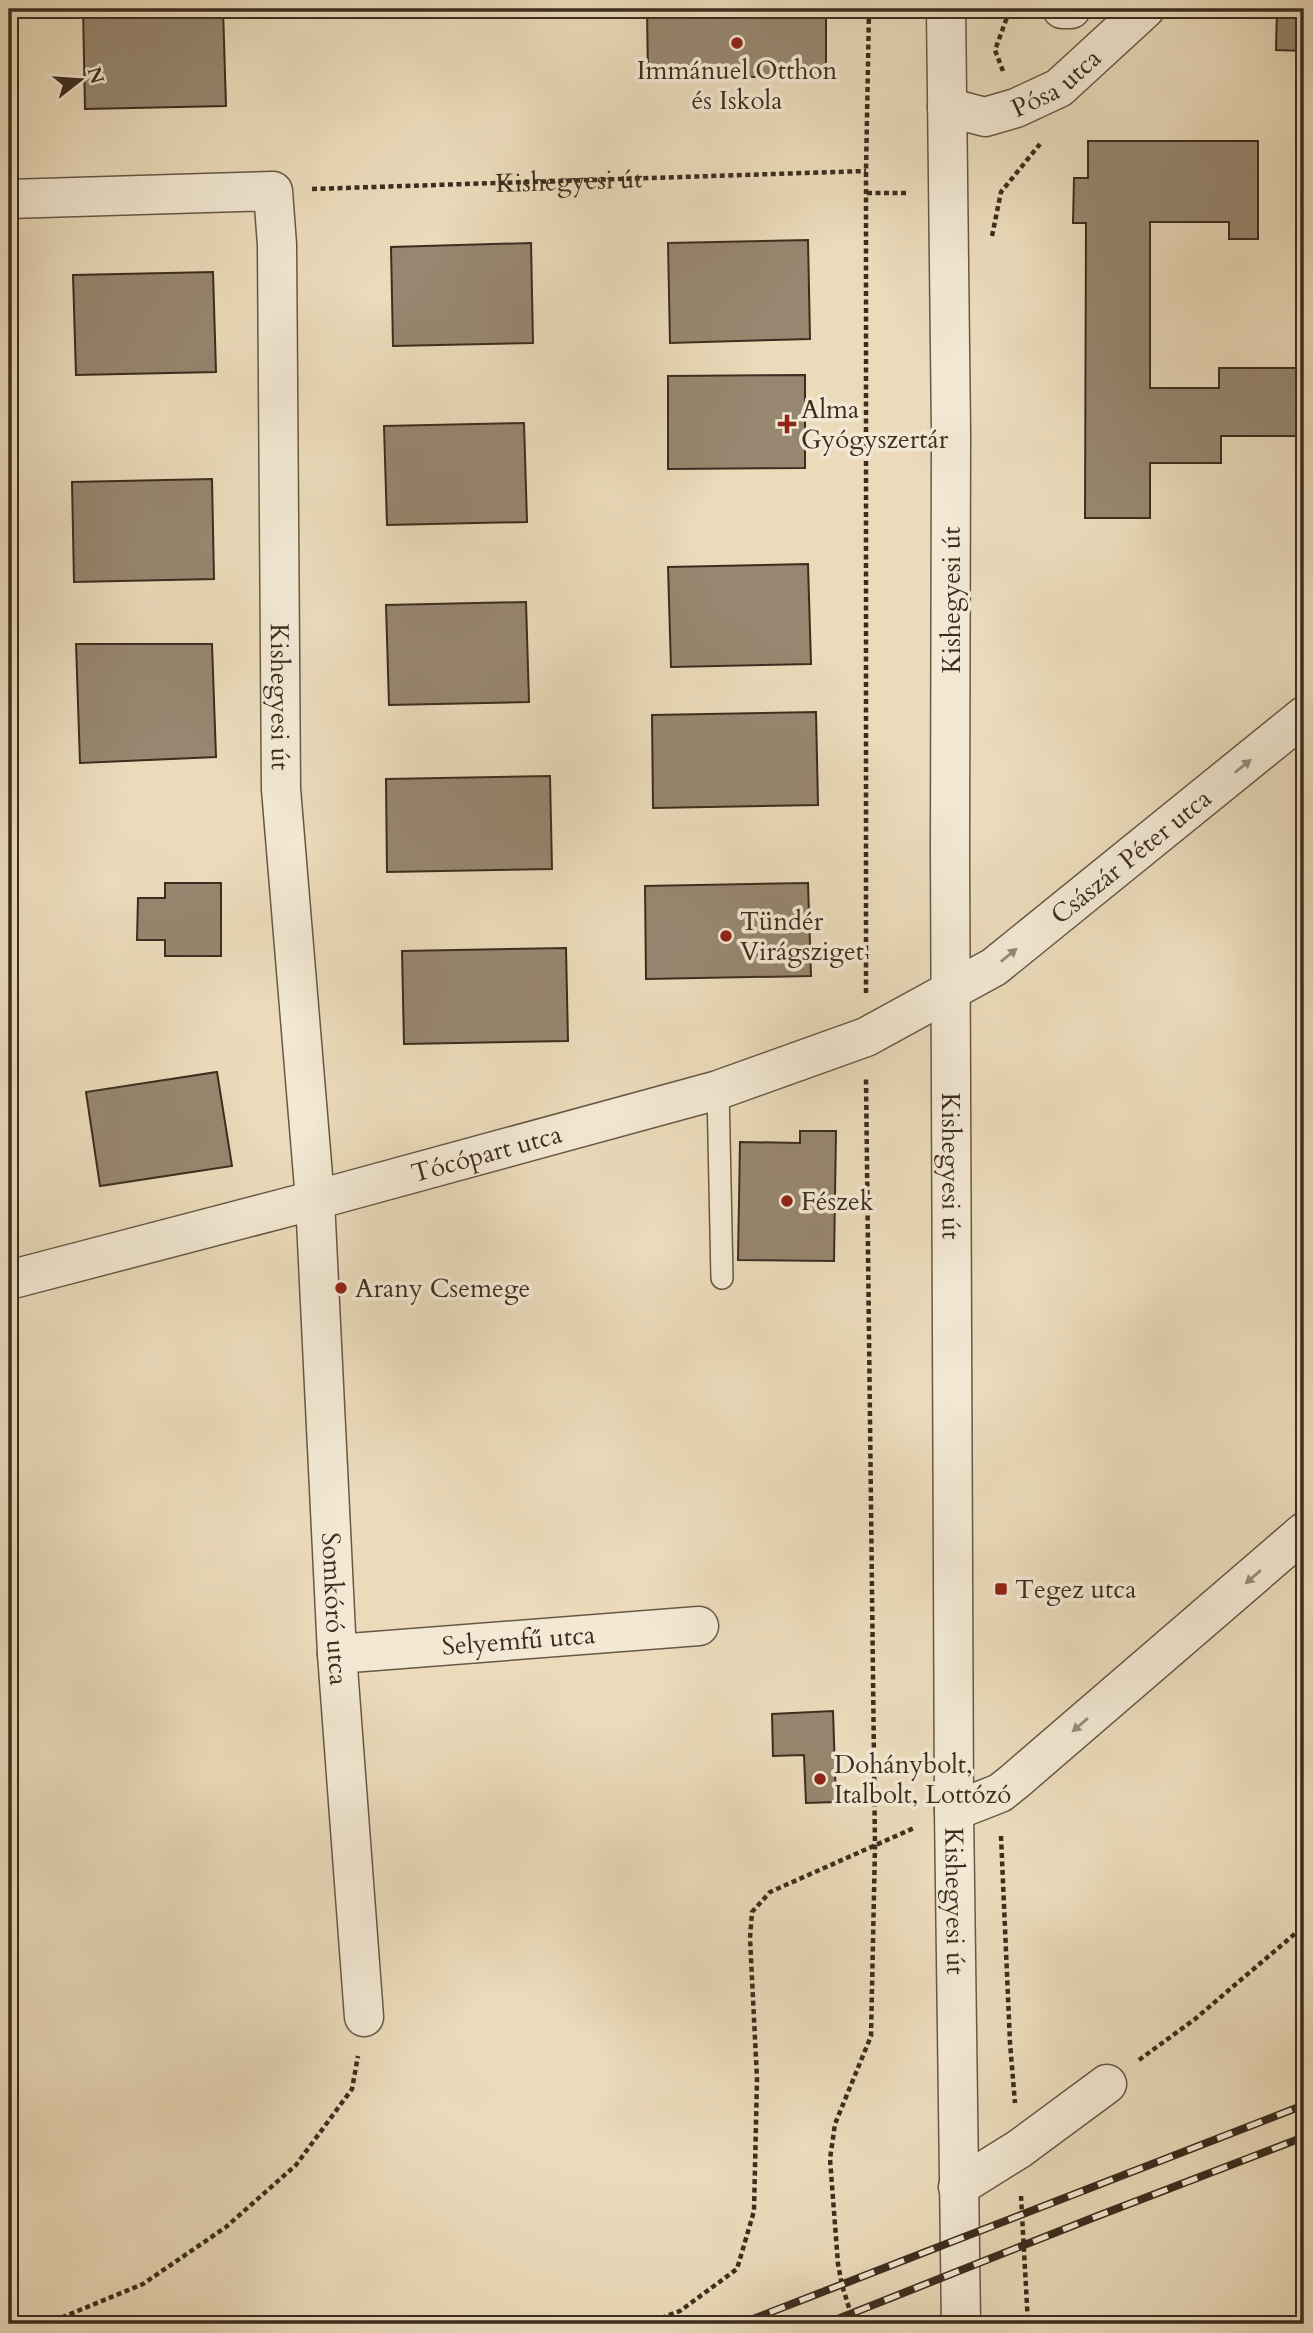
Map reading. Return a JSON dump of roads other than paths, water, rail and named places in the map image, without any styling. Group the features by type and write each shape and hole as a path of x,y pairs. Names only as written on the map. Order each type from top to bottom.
{"street":[{"name":"Kishegyesi út","path":"946,9 951,432 954,1811 961,2324"},
{"path":"1062,9 1071,9"},
{"name":"Pósa utca","path":"947,107 985,117 1016,108 1059,88 1145,9"},
{"name":"Kishegyesi út","path":"9,198 273,191 277,244 281,789 315,1200"},
{"name":"Császár Péter utca","path":"952,991 994,967 1304,716"},
{"name":"Tócópart utca","path":"9,1280 718,1090 866,1037 952,991"},
{"name":"Somkóró utca","path":"315,1200 337,1654 364,2017"},
{"path":"954,1811 1000,1793 1015,1782 1304,1532"},
{"name":"Selyemfű utca","path":"337,1654 699,1626"},
{"path":"958,2187 1019,2148 1107,2084"}],"lane":[{"path":"718,1090 722,1278"}],"railway":[{"path":"740,2324 1304,2105"},
{"path":"825,2324 1304,2137"}],"place":[{"name":"Immánuel Otthon és Iskola","path":"737,43"},
{"name":"Alma Gyógyszertár","path":"787,424"},
{"name":"Tündér Virágsziget","path":"726,936"},
{"name":"Fészek","path":"787,1201"},
{"name":"Arany Csemege","path":"341,1288"},
{"name":"Tegez utca","path":"1001,1589"},
{"name":"Dohánybolt, Italbolt, Lottózó","path":"820,1779"}]}
